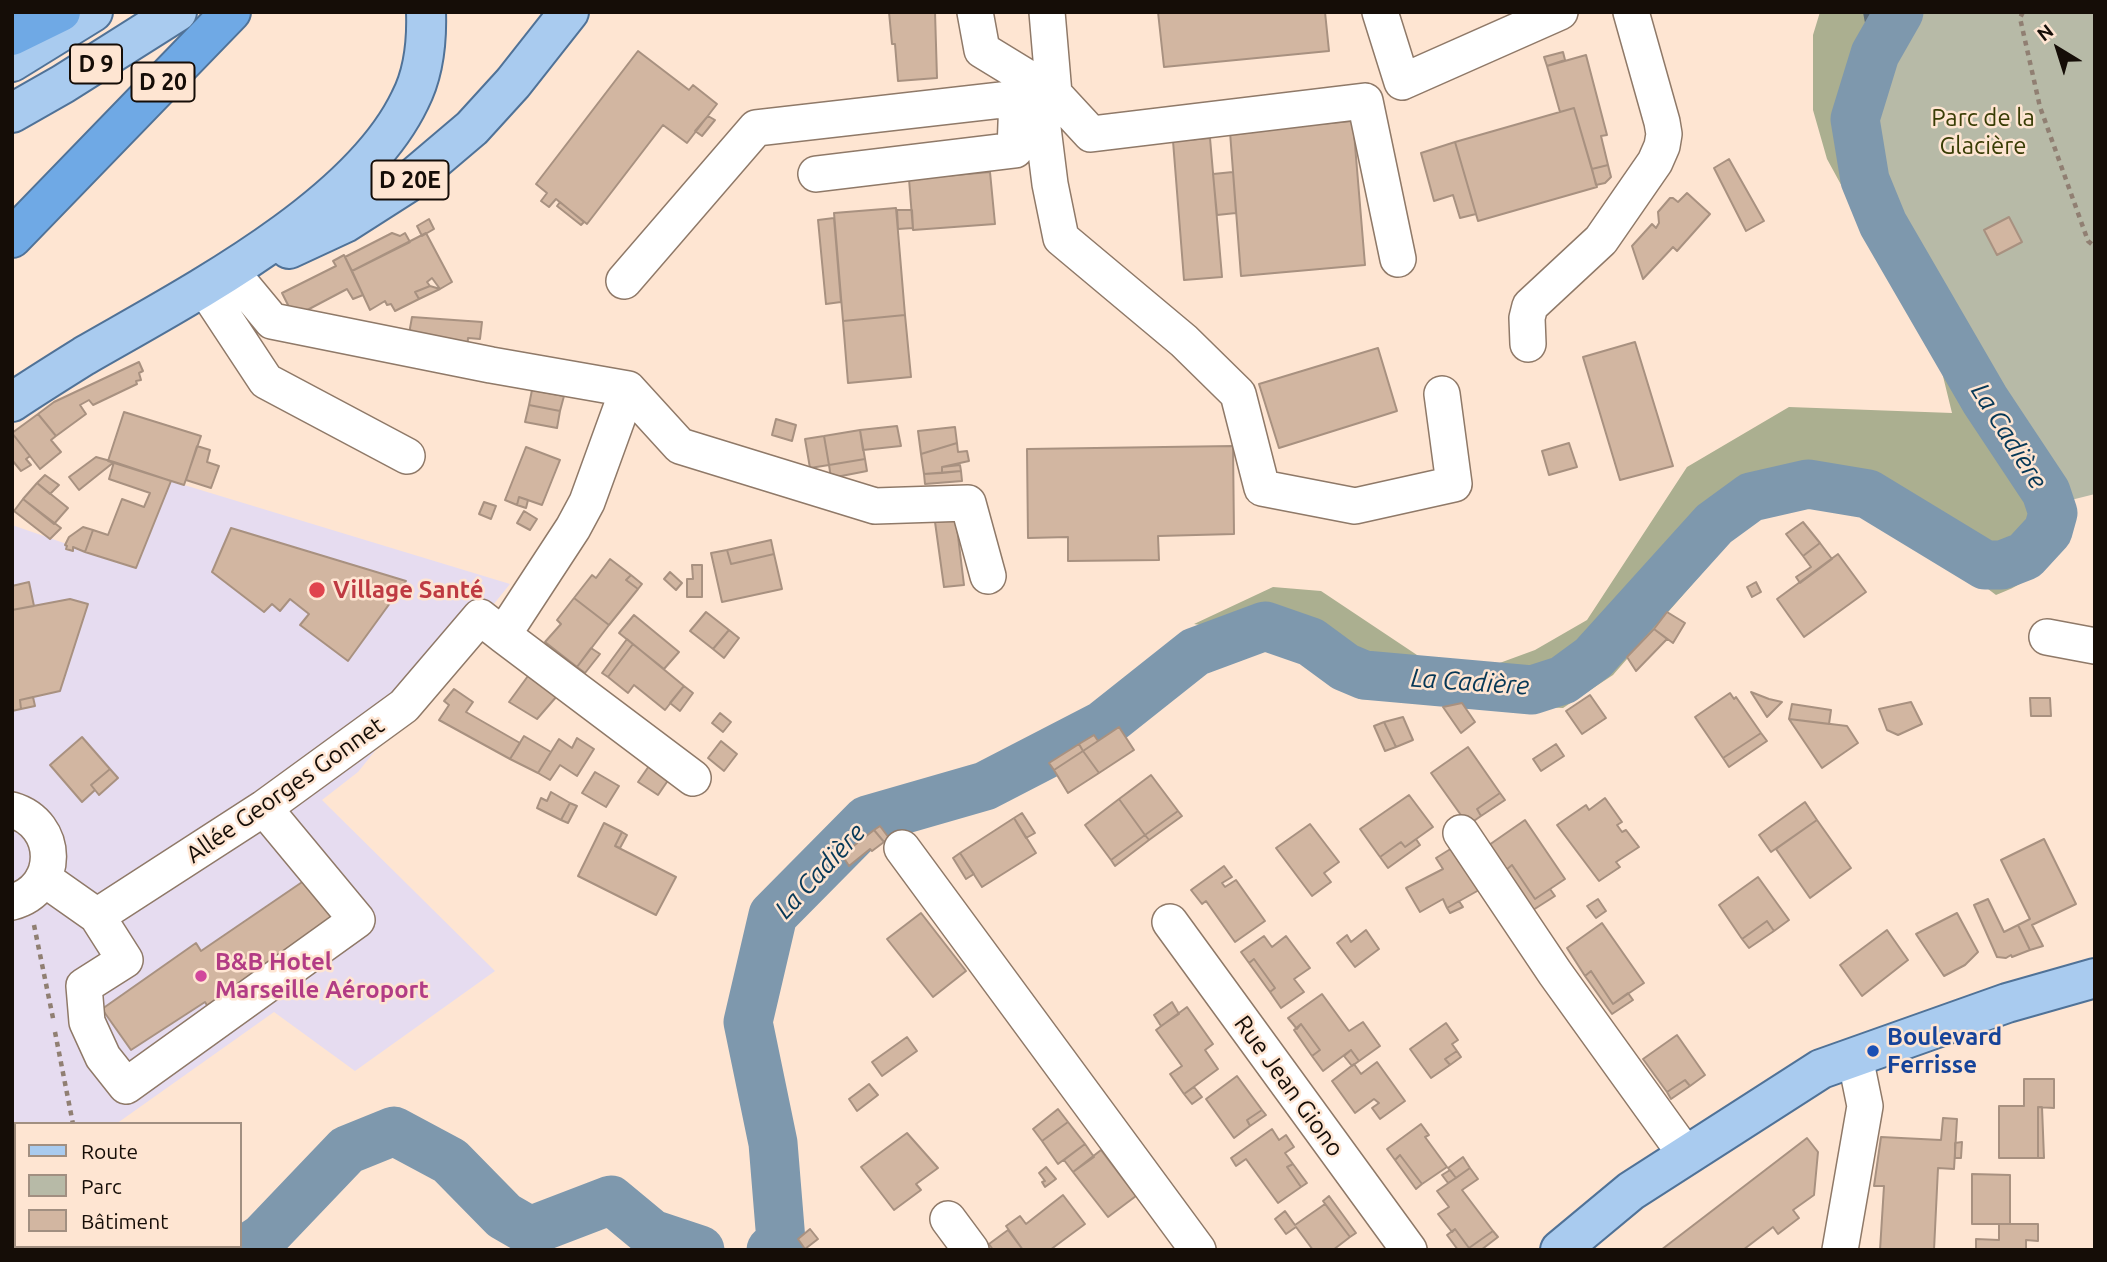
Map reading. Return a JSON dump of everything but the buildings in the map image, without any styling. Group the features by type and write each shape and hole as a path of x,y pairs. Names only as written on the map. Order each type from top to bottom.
{"highway":[{"path":"12,36 61,12"},
{"name":"D 20","path":"12,238 231,12"}],"main road":[{"name":"D 9","path":"12,62 93,12"},
{"name":"D 9","path":"12,113 177,12"},
{"name":"D 20E","path":"219,281 317,208 351,178 395,127 411,100 421,71 426,43 426,12"},
{"name":"D 20E","path":"12,401 219,281 345,223 406,184 472,128 513,83 569,12"},
{"path":"1560,1250 1631,1191 1821,1069 2007,1003 2095,978"}],"street":[{"path":"975,12 982,50 1037,96 1091,134 1365,102 1398,259"},
{"path":"1047,12 1037,96 1049,184 1060,238 1184,341 1238,394 1262,488 1355,506 1454,484 1442,394"},
{"path":"1380,12 1402,82 1560,12"},
{"path":"1528,344 1527,318 1530,306 1601,240 1655,162 1662,146 1662,122 1632,12"},
{"path":"816,174 1015,150 1037,96"},
{"path":"624,281 756,128 1037,96"},
{"path":"219,281 272,321 491,365 628,388 680,446 875,506 968,503 988,576"},
{"path":"219,281 266,381 407,456"},
{"path":"628,388 587,502 503,635 693,778"},
{"name":"Allée Georges Gonnet","path":"97,916 264,808 404,706 480,617 503,635"},
{"path":"2047,637 2095,646"},
{"path":"12,810 22,813 34,822 44,834 48,849 48,864 28,892 97,916 125,960 84,986 87,1022 103,1057 125,1086 357,920 264,808"},
{"path":"1461,833 1555,973 1686,1155"},
{"path":"902,848 1198,1250"},
{"name":"Rue Jean Giono","path":"1170,922 1409,1250"},
{"path":"1840,1250 1865,1106 1855,1057"},
{"path":"948,1219 971,1250"}],"path":[{"path":"2023,12 2020,18 2040,107 2088,241 2095,247"},
{"path":"28,892 73,1122"}],"shaded area":[{"path":"171,481 510,584 358,772 322,800 495,971 355,1071 274,1012 119,1122 14,1122 12,1196 12,525 136,568"}],"green space":[{"path":"1820,12 1890,12 1898,56 1869,102 1871,163 1892,219 2067,501 2064,534 2050,560 2039,571 1996,595 1891,516 1766,500 1613,675 1563,708 1359,699 1287,639 1194,624 1273,587 1321,591 1423,659 1486,668 1535,650 1587,620 1687,467 1789,407 1952,413 1941,368 1827,159 1813,110 1813,35"},
{"name":"Parc de la Glacière","path":"1890,12 2095,12 2095,494 2067,501 1892,219 1871,163 1869,102 1898,56"}],"waterway":[{"path":"1867,12 1875,54"},
{"name":"La Cadière","path":"771,1250 781,1241 773,1143 748,1022 773,915 867,820 985,786 1103,725 1195,652 1265,626 1311,642 1345,667 1364,675 1532,690 1563,680 1593,658 1714,524 1751,497 1808,484 1868,494 1985,565 2002,565 2025,556 2048,531 2053,513 2046,492 1985,400 1883,224 1865,180 1855,119 1875,54 1899,12"},
{"name":"La Cadière","path":"245,1250 263,1238 347,1150 394,1131 450,1161 504,1216 530,1231 611,1200 652,1234 700,1250"}],"place":[{"name":"Village Santé","path":"317,590"},
{"name":"B&B Hotel Marseille Aéroport","path":"201,976"},
{"name":"Boulevard Ferrisse","path":"1873,1051"}]}
